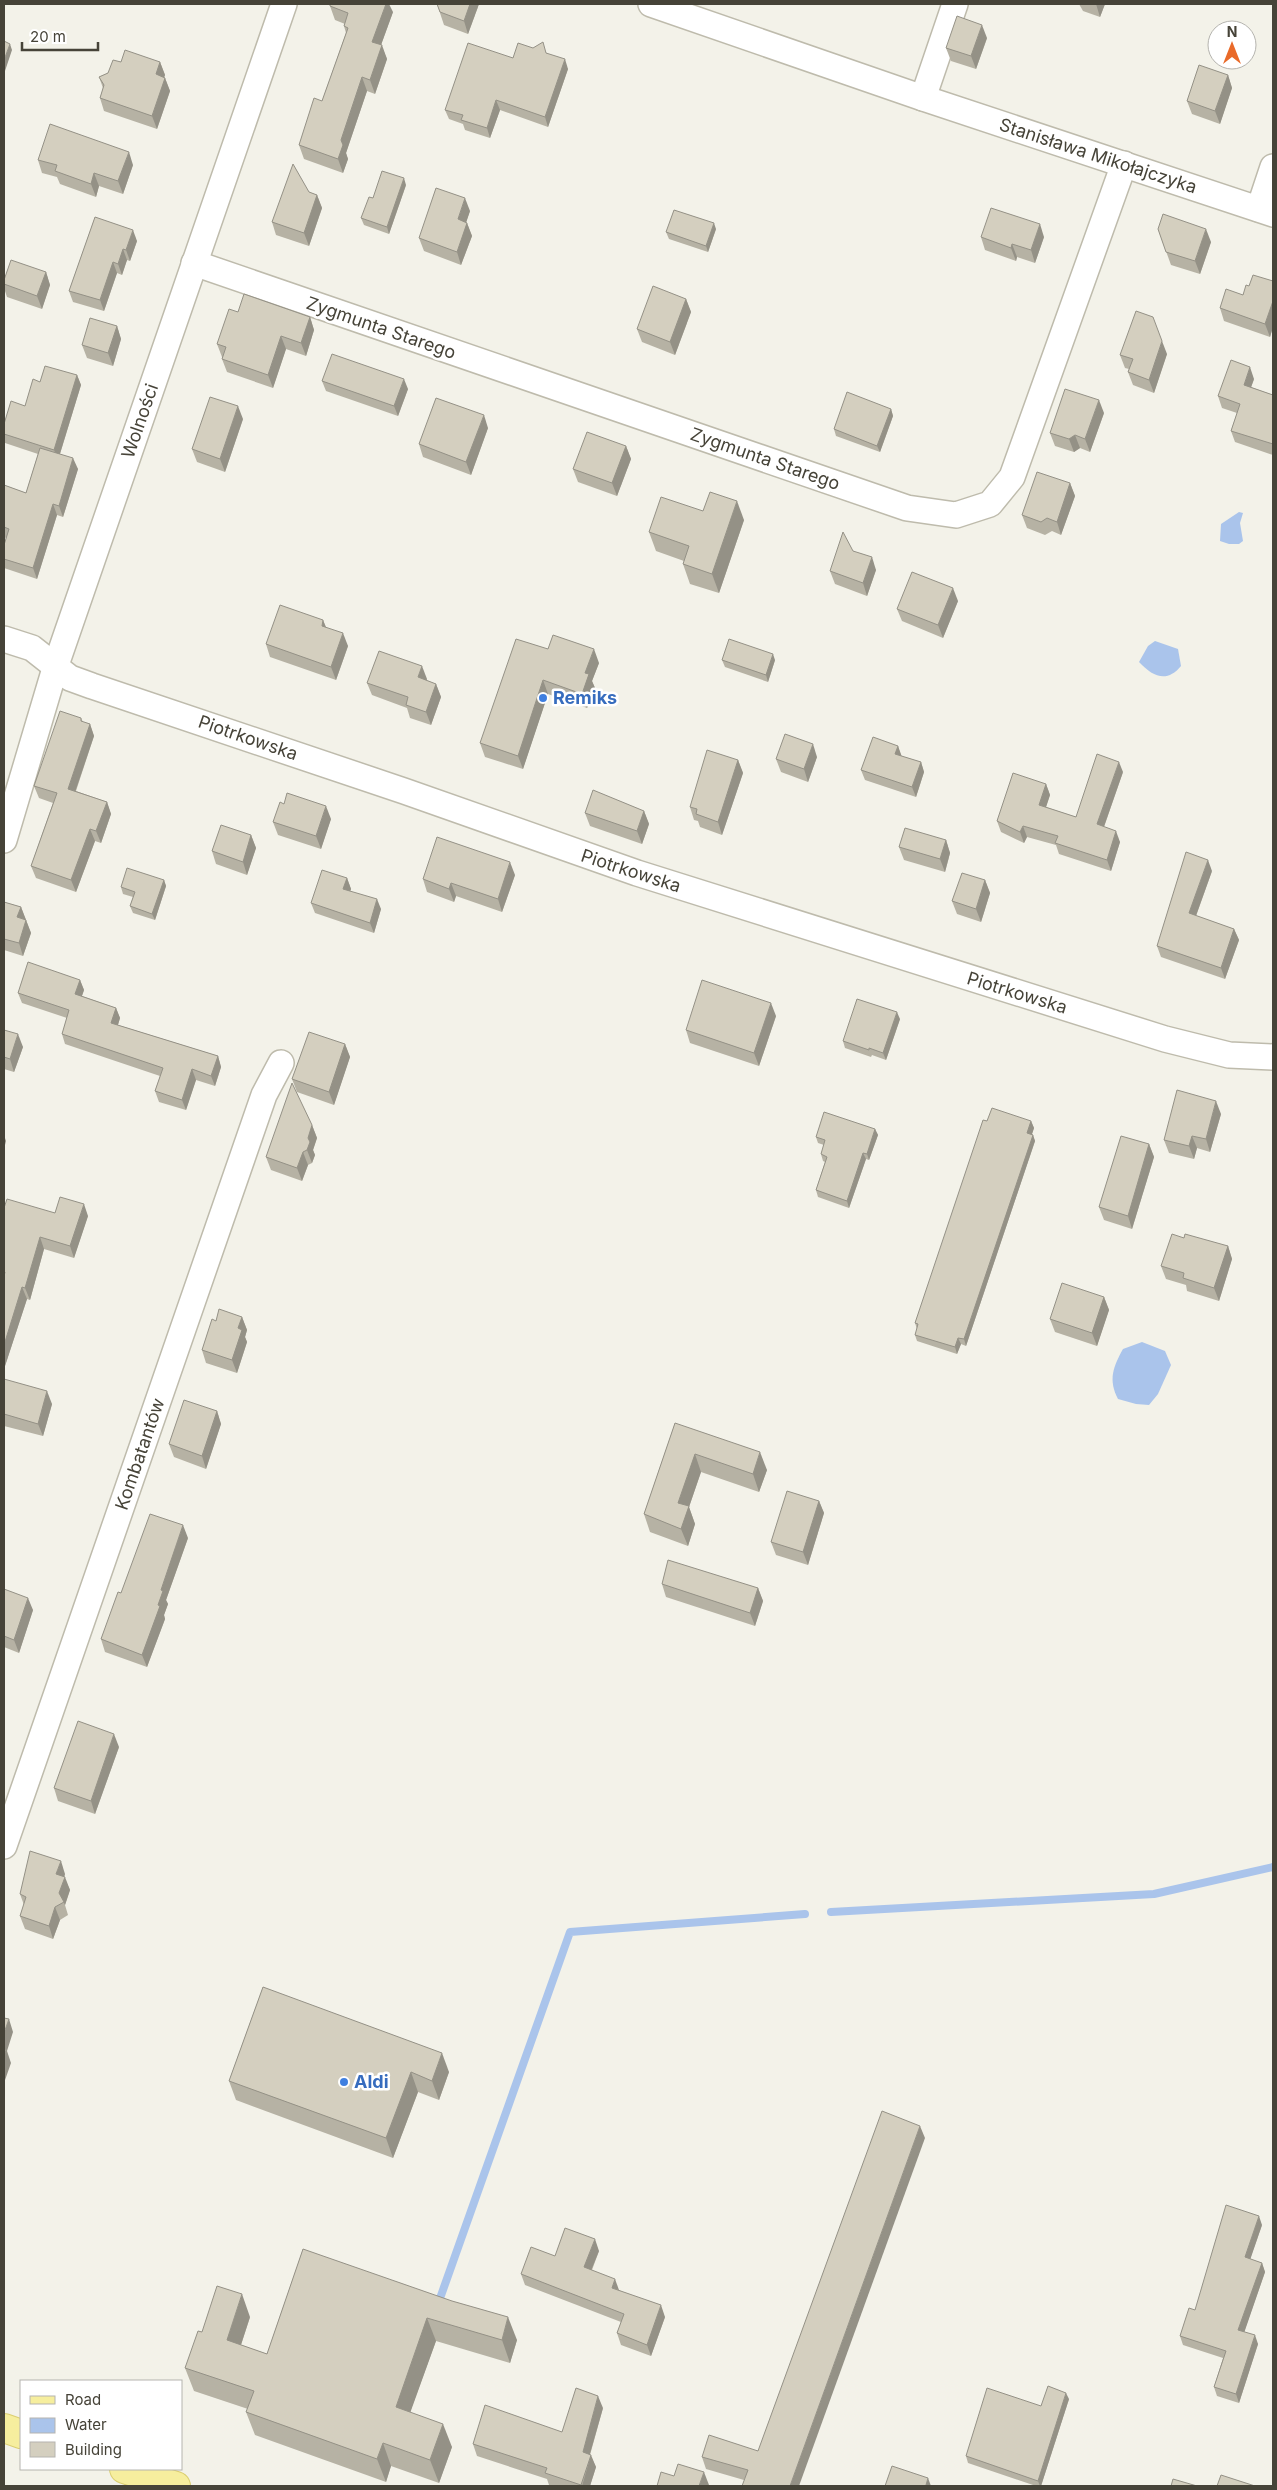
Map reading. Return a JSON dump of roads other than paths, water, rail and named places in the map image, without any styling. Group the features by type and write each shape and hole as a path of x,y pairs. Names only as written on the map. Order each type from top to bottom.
{"main road":[{"path":"4,2428 20,2434"},
{"path":"127,2470 176,2486"}],"street":[{"name":"Wolności","path":"4,840 56,665 284,4"},
{"name":"Stanisława Mikołajczyka","path":"651,4 923,98 1266,212"},
{"path":"923,98 954,4"},
{"name":"Zygmunta Starego","path":"194,263 908,508 956,515 990,504 1012,477 1124,164"},
{"path":"1266,212 1273,167"},
{"name":"Piotrkowska","path":"4,639 32,648 56,665 70,678 404,791 637,873 1165,1039 1229,1055 1273,1057"},
{"name":"Kombatantów","path":"4,1846 264,1095 280,1063"}],"water":[{"path":"1239,512 1243,513 1240,523 1243,541 1239,544 1229,544 1220,541 1221,524"},
{"path":"1155,641 1178,649 1181,666 1170,675 1160,676 1155,674 1139,662 1148,646"},
{"path":"1142,1342 1165,1351 1171,1365 1158,1394 1149,1405 1118,1399 1113,1386 1114,1368 1123,1349"}],"waterway":[{"path":"831,1912 1154,1894 1273,1867"},
{"path":"438,2304 570,1932 805,1914"}],"place":[{"name":"Remiks","path":"543,698"},
{"name":"Aldi","path":"344,2082"}]}
